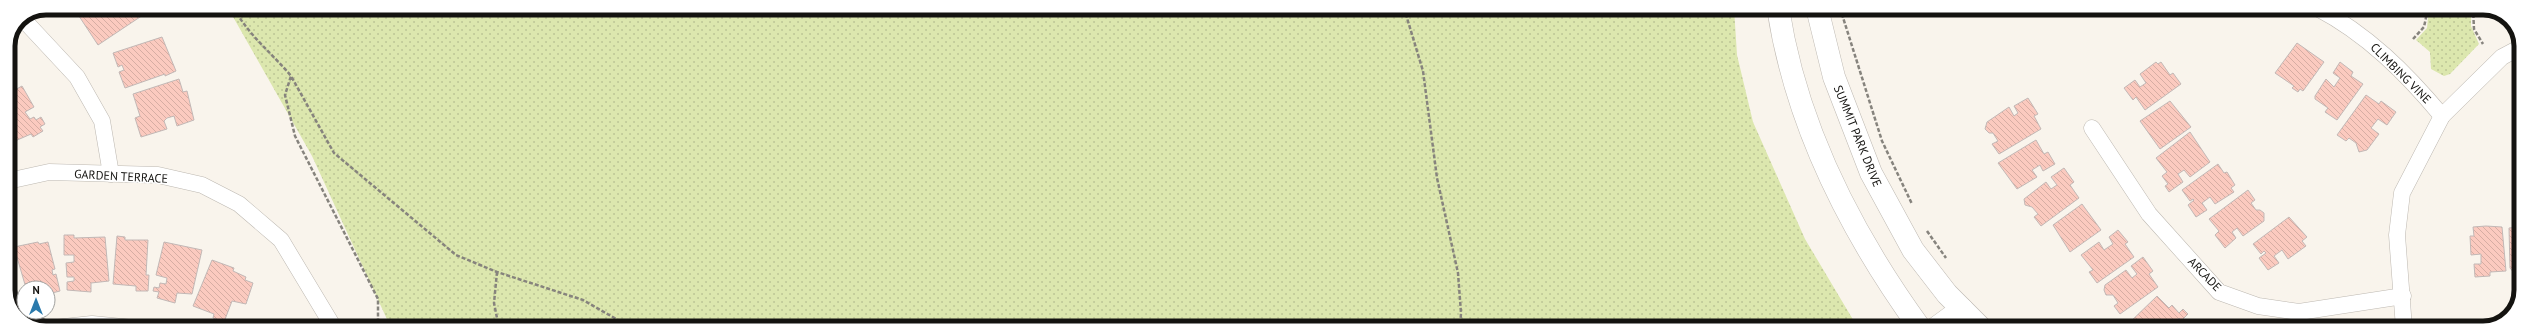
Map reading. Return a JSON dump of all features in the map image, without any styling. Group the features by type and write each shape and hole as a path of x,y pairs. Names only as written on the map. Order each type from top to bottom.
{"street":[{"path":"1780,15 1801,107 1829,175 1863,243 1889,285 1915,321"},
{"name":"SUMMIT PARK DRIVE","path":"1819,15 1834,77 1871,173 1913,250 1962,309 1983,321"},
{"name":"CLIMBING VINE","path":"2327,15 2379,48 2420,89 2442,116"},
{"path":"26,22 77,77 102,122 111,174"},
{"path":"2404,321 2397,235 2402,193 2442,116 2502,57 2514,51"},
{"name":"ARCADE","path":"2092,128 2149,214 2219,292 2258,306 2299,312 2403,296"},
{"name":"GARDEN TERRACE","path":"15,179 49,172 158,175 202,185 239,204 280,240 330,321"},
{"path":"1946,321 1962,309"}],"path":[{"path":"238,15 251,35 276,57 291,76 334,153 456,255 497,272 583,300 620,321"},
{"path":"1406,15 1423,71 1435,163 1458,273 1462,313 1461,321"},
{"path":"1842,15 1882,140 1915,209"},
{"path":"2413,40 2424,27 2427,15"},
{"path":"2473,15 2474,29 2483,44"},
{"path":"291,76 285,96 295,136 378,299 378,321"},
{"path":"1925,229 1947,259"},
{"path":"497,272 494,303 498,321"}],"green space":[{"path":"232,15 1734,15 1737,55 1753,122 1805,239 1854,321 388,321 312,156"},
{"path":"2428,15 2471,15 2471,26 2479,44 2450,74 2444,76 2431,69 2430,52 2416,40 2427,28"}],"building":[{"path":"78,15 143,15 98,45"},
{"path":"162,37 176,71 165,76 165,74 125,88 119,72 124,70 122,65 118,67 113,53"},
{"path":"2297,43 2324,62 2303,91 2300,89 2298,92 2292,88 2294,86 2275,73"},
{"path":"2156,62 2158,64 2161,62 2170,75 2173,73 2181,84 2145,110 2136,97 2133,100 2124,88 2135,80 2140,87 2146,83 2140,74"},
{"path":"2340,62 2353,72 2351,76 2363,84 2337,120 2325,112 2328,108 2315,99 2315,96 2326,79 2334,87 2340,78 2333,73"},
{"path":"179,79 183,92 187,91 194,120 177,126 174,116 167,118 164,121 167,129 141,137 135,118 140,116 133,94"},
{"path":"22,86 34,107 25,112 30,119 34,117 36,120 41,117 45,124 40,127 43,131 33,137 31,134 15,141 15,90"},
{"path":"2366,95 2379,104 2381,101 2396,112 2387,125 2378,119 2371,128 2379,134 2367,150 2359,152 2356,143 2349,138 2346,141 2337,135"},
{"path":"2028,98 2038,114 2034,116 2041,129 1999,154 1992,144 1998,141 1993,133 1989,133 1985,129 1987,122 2009,107 2014,116 2018,113 2014,106"},
{"path":"2170,101 2191,127 2160,149 2140,121"},
{"path":"2190,132 2210,162 2190,177 2184,170 2178,174 2183,182 2169,192 2165,186 2168,184 2162,176 2167,172 2156,158"},
{"path":"2036,140 2044,154 2048,152 2055,164 2043,171 2040,165 2032,170 2037,177 2017,189 1998,163"},
{"path":"2218,164 2224,173 2227,172 2235,185 2231,188 2234,192 2215,204 2210,197 2202,203 2207,210 2196,217 2188,205 2194,200 2193,199 2190,201 2182,190"},
{"path":"2064,168 2074,182 2070,185 2079,198 2041,226 2034,217 2038,214 2032,207 2025,205 2024,199 2046,182 2051,189 2057,185 2051,177"},
{"path":"2248,190 2255,200 2251,203 2256,210 2260,210 2264,213 2264,221 2243,236 2237,228 2232,232 2236,238 2225,248 2215,235 2219,231 2209,219"},
{"path":"2082,204 2101,230 2070,252 2053,225"},
{"path":"2289,217 2307,237 2302,241 2306,246 2288,259 2282,250 2274,256 2279,263 2268,270 2259,258 2266,253 2264,251 2261,254 2253,244"},
{"path":"2473,227 2502,227 2506,271 2490,272 2490,276 2475,277 2474,264 2481,264 2481,254 2471,255 2470,236 2474,236"},
{"path":"2509,228 2514,228 2514,273 2510,268"},
{"path":"2118,230 2128,242 2125,244 2134,257 2097,283 2089,272 2093,270 2081,255 2099,242 2104,250 2113,244 2109,237"},
{"path":"64,235 74,235 74,238 105,237 109,281 91,283 91,292 67,290 67,282 74,281 74,277 67,277 66,263 74,262 74,255 64,255"},
{"path":"117,236 125,237 125,240 148,240 146,275 149,275 148,291 136,291 136,286 113,284"},
{"path":"38,242 39,244 48,242 55,269 52,270 53,275 56,274 60,291 56,292 56,280 24,280 15,247"},
{"path":"164,242 202,250 192,294 177,293 175,303 157,298 159,292 153,291 154,287 159,288 160,283 166,284 167,278 156,275"},
{"path":"2143,257 2153,271 2149,274 2158,287 2120,314 2114,306 2118,303 2113,295 2106,295 2104,290 2105,285 2126,270 2132,278 2137,274 2131,266"},
{"path":"212,260 234,268 233,271 246,277 245,280 253,283 246,304 232,301 224,321 213,318 214,314 193,306"},
{"path":"2157,296 2169,308 2172,305 2179,313 2183,309 2188,314 2181,321 2179,318 2176,321 2131,321"}]}
